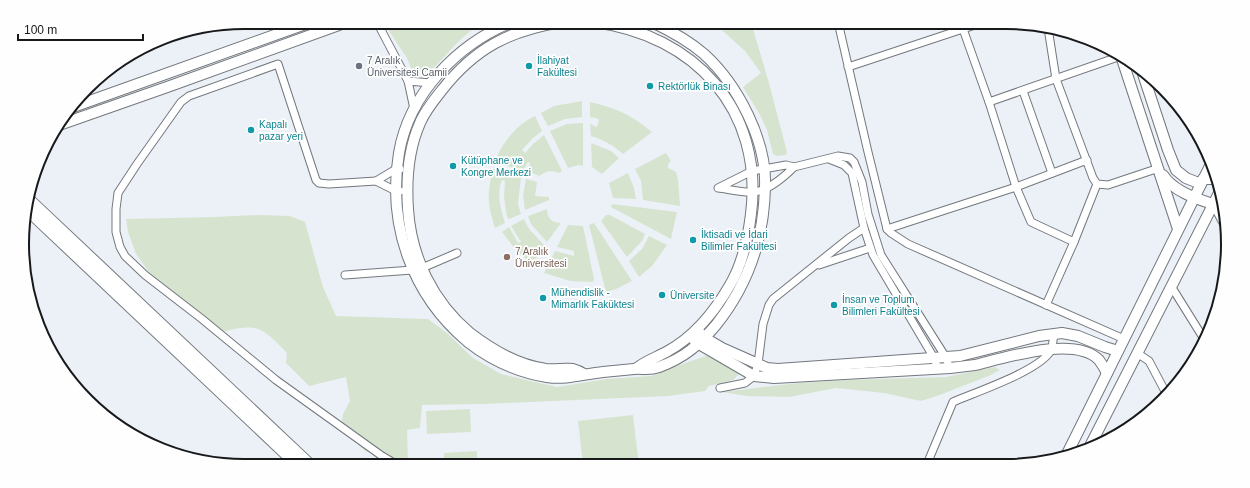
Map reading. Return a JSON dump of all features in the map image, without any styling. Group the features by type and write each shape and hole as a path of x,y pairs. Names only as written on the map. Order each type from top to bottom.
{"street":[{"path":"80,105 291,29"},
{"path":"67,122 329,29"},
{"path":"381,29 408,81 414,109"},
{"path":"417,269 401,238 397,215 396,169 400,146 408,119 431,84 457,55 471,44 498,29"},
{"path":"532,29 498,41 481,52 454,76 432,102 420,122 414,141 408,170 409,217 417,269 424,293 454,330 482,352 504,364 520,371 551,378 574,378 584,374 637,368 649,370 683,356 702,341 731,305 748,273 758,242 766,188 762,156 751,122 741,101 721,72 694,46 666,29"},
{"path":"627,29 655,38 680,53 708,75 724,94 741,125 749,149 753,192 748,237 740,266 720,301 693,333 668,351 644,362 637,368"},
{"path":"840,29 887,229 908,244 1124,339"},
{"path":"848,66 964,29"},
{"path":"961,30 988,102 1016,187 1031,222 1074,242"},
{"path":"1049,33 1056,79 1093,178 1097,184"},
{"path":"988,102 1114,58"},
{"path":"387,459 276,380 202,319 145,275 125,256 120,247 116,232 116,209 118,193 181,102 189,96 278,64 316,180 320,184 376,182 396,191 408,190"},
{"path":"1124,64 1178,229"},
{"path":"445,68 454,76"},
{"path":"408,81 431,84"},
{"path":"1149,83 1168,150 1176,170 1186,178 1202,181 1211,179"},
{"path":"1023,91 1052,173"},
{"path":"794,167 766,188 753,192 718,188 752,170 786,165 794,167 842,156 850,158 854,162 862,182 870,220 881,255 945,356 950,368"},
{"path":"829,159 844,165 852,173 864,228 877,264 934,358 938,369"},
{"path":"887,229 1016,187 1087,160"},
{"path":"1097,184 1108,185 1159,168"},
{"path":"1159,168 1167,181 1194,198 1213,204 1219,215"},
{"path":"376,182 396,169 408,170"},
{"path":"1069,450 1208,170"},
{"path":"1046,305 1074,242 1097,184"},
{"path":"1093,441 1216,198"},
{"path":"33,203 305,459"},
{"path":"31,214 291,459"},
{"path":"720,388 745,383 754,376 758,364 763,324 769,305 773,299 849,238 864,228"},
{"path":"815,266 870,248"},
{"path":"345,275 417,269 457,254"},
{"path":"1171,286 1201,334"},
{"path":"693,333 702,341 754,376 774,378 950,368 972,365 1043,350 1063,348 1078,349 1091,355 1098,360 1108,373"},
{"path":"702,341 722,348 767,368 778,369 960,356 1039,336 1062,333 1078,336 1118,351"},
{"path":"930,459 953,402 1029,369 1042,360 1052,349 1054,334"},
{"path":"1137,353 1149,362 1164,390"}],"green space":[{"path":"474,29 463,37 430,72 419,73 411,68 407,58 389,30"},
{"path":"721,29 753,29 769,83 787,152 786,155 777,156 773,154 767,130 743,87 761,73 745,51"},
{"path":"582,101 582,117 565,119 548,126 541,113 554,106"},
{"path":"590,102 623,113 652,132 623,154 608,143 591,136 590,124 597,127 599,119 590,117"},
{"path":"535,116 542,131 522,150 525,153 544,135 562,171 559,173 549,172 539,176 528,171 530,163 528,162 523,171 495,162 501,148 510,135 522,124"},
{"path":"583,123 583,166 579,165 568,168 550,131 567,124"},
{"path":"591,143 611,151 619,158 602,174 592,167"},
{"path":"666,153 671,161 668,164 668,168 676,172 678,179 680,206 643,200 641,181 635,169"},
{"path":"493,169 521,177 518,204 521,214 509,219 507,217 504,197 505,181 502,180 499,196 505,223 495,228 489,205 489,192"},
{"path":"628,173 634,188 636,199 613,198 609,183"},
{"path":"526,179 537,182 535,196 549,197 549,200 525,210 523,195"},
{"path":"612,204 677,212 671,239 611,207"},
{"path":"547,209 548,215 551,219 555,222 561,223 547,242 531,224 528,216"},
{"path":"258,215 290,216 305,222 323,287 336,316 428,319 448,334 473,358 501,374 557,387 607,379 652,376 709,355 739,374 733,380 709,386 705,391 668,396 422,405 420,428 407,430 408,459 396,459 365,451 341,427 343,414 350,401 346,377 309,386 286,363 287,353 262,331 254,328 243,328 218,334 158,285 136,254 128,232 126,219"},
{"path":"606,215 610,215 645,234 642,241 627,257 601,221"},
{"path":"524,219 529,229 545,246 532,264 515,249 502,232 509,227 518,243 521,242 511,226"},
{"path":"594,223 632,281 606,292 589,225"},
{"path":"568,225 583,226 594,279 593,282 570,281 544,273 555,251 574,256 574,251 557,247"},
{"path":"649,236 667,245 652,266 639,277 629,261 642,249"},
{"path":"995,367 1000,370 991,375 921,401 884,393 836,388 789,397 747,396 722,392 799,383 946,377"},
{"path":"470,409 471,432 427,434 426,411"},
{"path":"633,415 638,459 582,459 578,421"},
{"path":"477,451 477,459 444,459 444,453"}],"place":[{"name":"7 Aralık Üniversitesi Camii","path":"359,66"},
{"name":"İlahiyat Fakültesi","path":"529,66"},
{"name":"Rektörlük Binası","path":"650,86"},
{"name":"Kapalı pazar yeri","path":"251,130"},
{"name":"Kütüphane ve Kongre Merkezi","path":"453,166"},
{"name":"İktisadi ve İdari Bilimler Fakültesi","path":"693,240"},
{"name":"7 Aralık Üniversitesi","path":"507,257"},
{"name":"Üniversite","path":"662,295"},
{"name":"Mühendislik - Mimarlık Faküktesi","path":"543,298"},
{"name":"İnsan ve Toplum Bilimleri Fakültesi","path":"834,305"}]}
